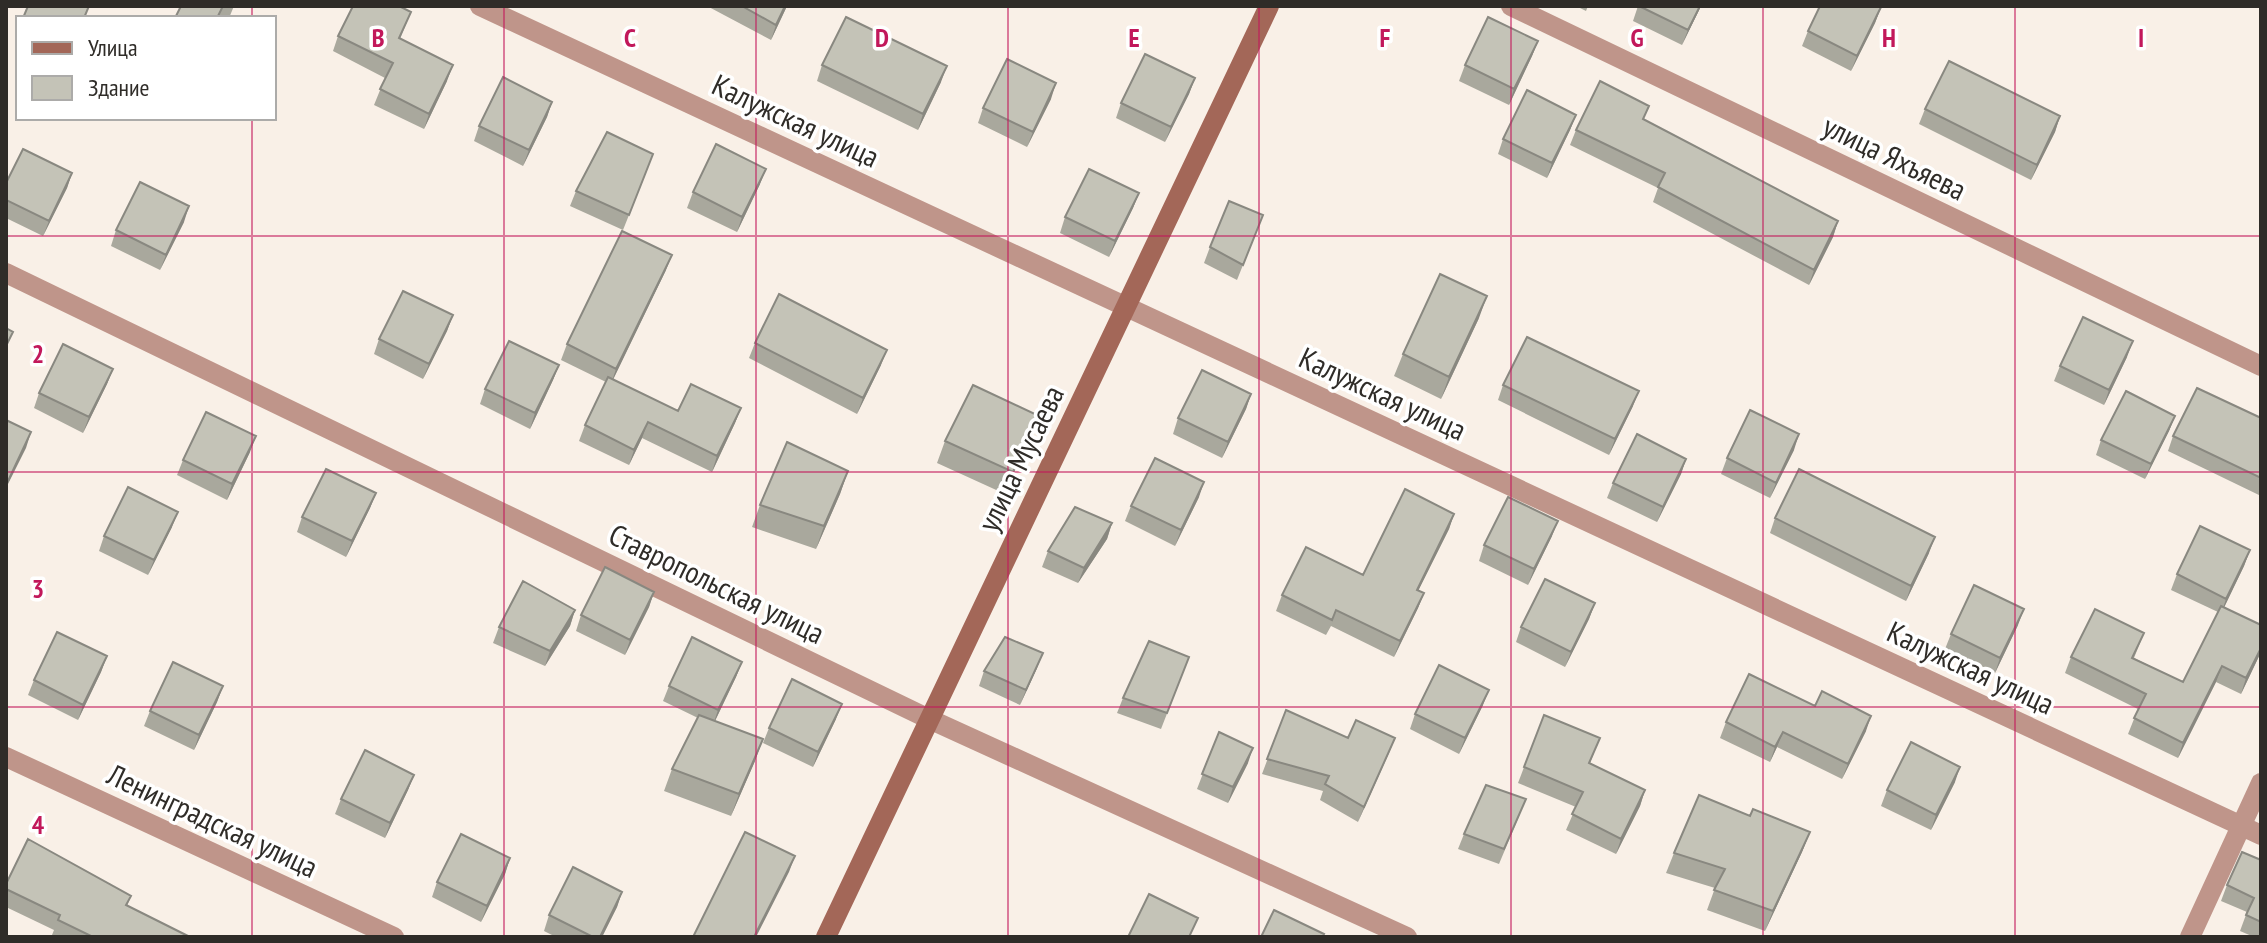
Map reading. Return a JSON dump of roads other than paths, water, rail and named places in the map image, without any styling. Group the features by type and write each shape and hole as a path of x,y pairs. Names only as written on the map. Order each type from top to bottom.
{"street":[{"name":"Калужская улица","path":"480,6 2261,835"},
{"name":"улица Мусаева","path":"826,937 927,718 1269,6"},
{"name":"улица Яхъяева","path":"1511,6 2257,364"},
{"name":"Ставропольская улица","path":"6,273 927,718 1407,937"},
{"name":"Ленинградская улица","path":"6,757 394,937"},
{"path":"2190,937 2261,783"}]}
